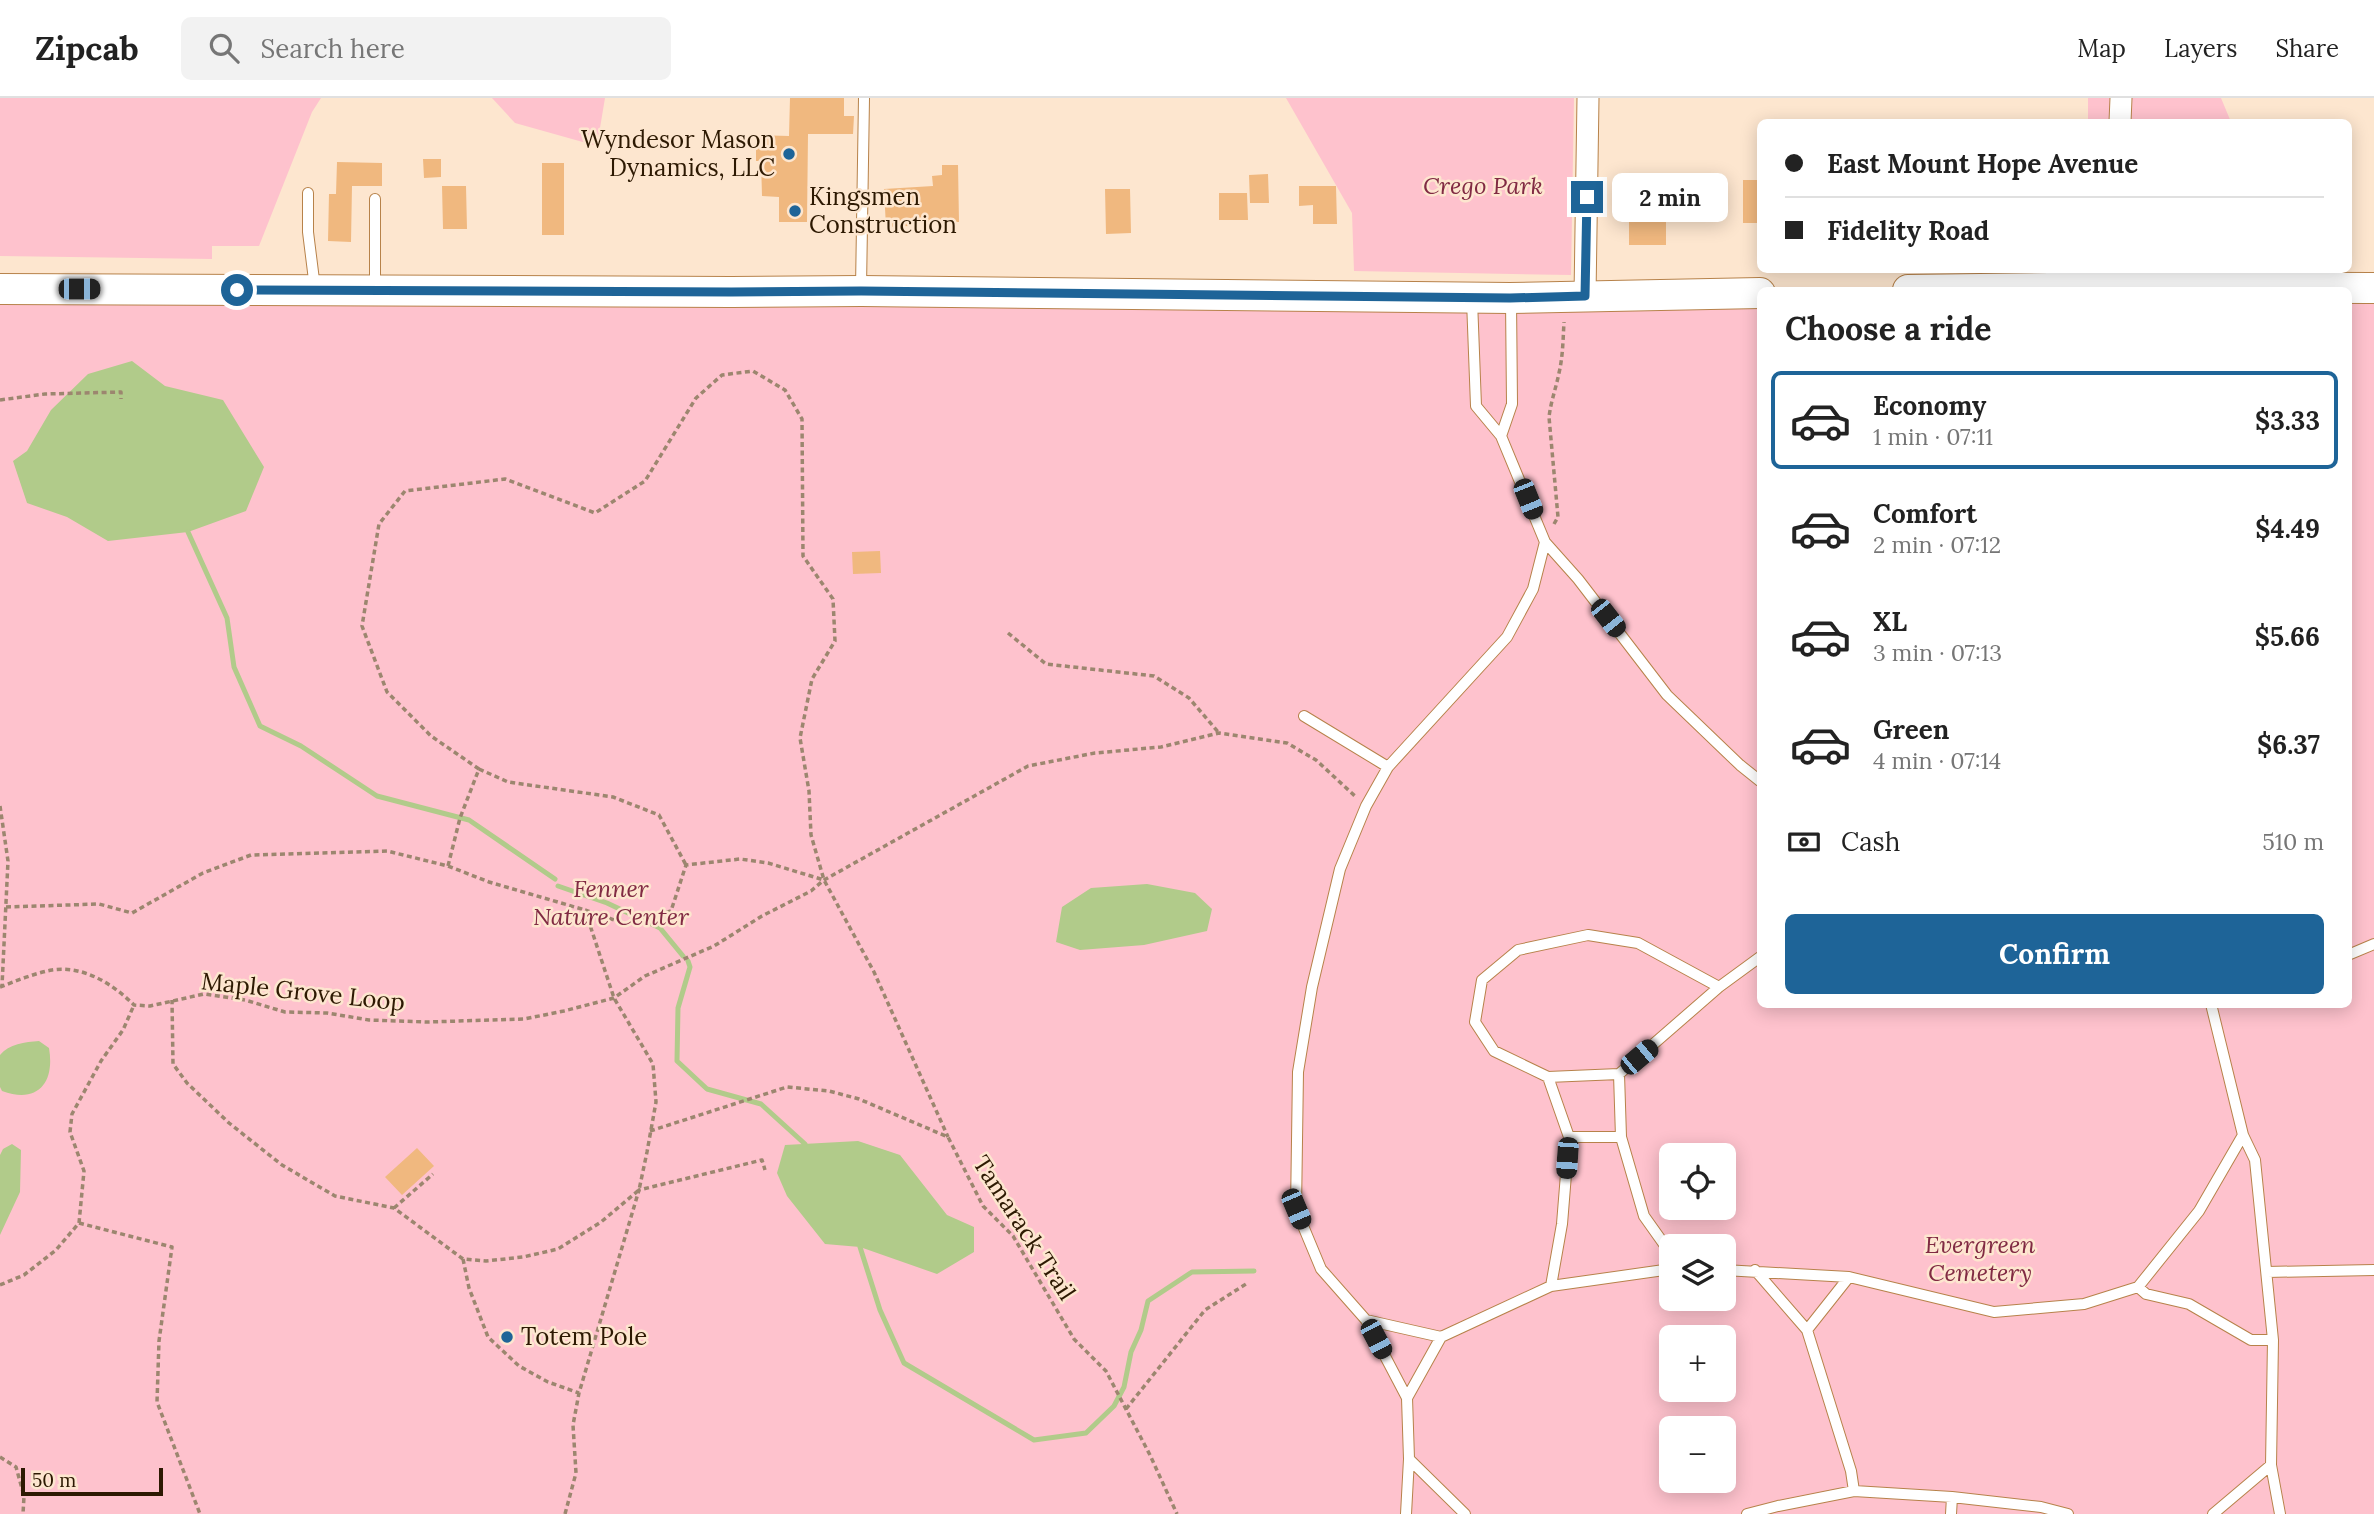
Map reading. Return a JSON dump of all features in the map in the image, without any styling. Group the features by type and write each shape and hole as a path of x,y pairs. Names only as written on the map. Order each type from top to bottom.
{"street":[{"path":"1574,305 1588,98"},
{"path":"2120,119 2121,98"},
{"path":"1960,287 2116,278 2348,287"},
{"path":"2352,287 2374,288"},
{"path":"0,289 861,291 1472,297 1574,305 1757,293"}],"lane":[{"path":"861,291 864,98"},
{"path":"307,193 308,232 315,290"},
{"path":"374,199 375,291"},
{"path":"1472,297 1476,406 1501,436 1545,542 1578,579 1667,695 1757,779"},
{"path":"1501,436 1512,404 1510,298"},
{"path":"1406,1514 1409,1459 1407,1398 1366,1320 1321,1269 1296,1209 1298,1072 1311,987 1340,869 1366,806 1388,767 1507,637 1533,589 1545,542"},
{"path":"1304,716 1388,767"},
{"path":"1719,987 1638,943 1588,935 1518,950 1482,980 1475,1022 1494,1051 1548,1077 1619,1074 1719,987 1757,959"},
{"path":"2352,953 2374,944"},
{"path":"2212,1008 2243,1135 2255,1160 2273,1340 2271,1465 2280,1514"},
{"path":"1619,1074 1621,1136 1644,1216 1659,1237"},
{"path":"1548,1077 1569,1136 1562,1224 1551,1286"},
{"path":"1736,1269 1849,1277 1994,1312 2084,1304 2138,1287 2199,1211 2243,1135"},
{"path":"1569,1136 1621,1136"},
{"path":"1755,1270 1807,1330 1851,1471 1854,1491"},
{"path":"2267,1272 2374,1270"},
{"path":"1407,1398 1441,1337 1551,1286 1659,1271"},
{"path":"1807,1330 1849,1277"},
{"path":"2138,1287 2146,1294 2189,1304 2251,1340 2273,1340"},
{"path":"1366,1320 1441,1337"},
{"path":"1409,1459 1465,1514"},
{"path":"2213,1514 2271,1465"},
{"path":"1747,1514 1854,1491 1952,1497 2041,1507 2068,1514"},
{"path":"1951,1514 1952,1497"}],"path":[{"path":"1545,542 1558,517 1549,417 1574,305"},
{"path":"6,907 99,904 132,914 203,873 251,855 387,851 448,866 489,882 626,924 671,911 686,865 659,815 613,797 508,782 479,769 431,736 387,692 362,626 379,524 405,491 505,478 595,513 645,481 696,398 722,375 752,371 785,390 802,419 803,556 833,599 835,641 812,679 800,738 809,791 811,835 824,880 874,972 948,1138"},
{"path":"0,400 45,394 121,392 121,399"},
{"path":"1008,633 1046,664 1154,676 1189,698 1219,733 1287,743 1316,760 1366,806"},
{"name":"Maple Grove Loop","path":"134,1005 150,1006 204,994 245,1000 285,1012 427,1022 524,1019 564,1012 614,998 645,976 714,946 762,916 811,891 824,880 1028,766 1096,753 1161,747 1219,733"},
{"path":"448,866 460,818 479,769"},
{"path":"0,806 8,861 1,986 53,970 89,974 119,990 134,1005 123,1030 101,1061 72,1114 70,1132 84,1171 79,1223 56,1250 23,1275 0,1285"},
{"path":"686,865 740,859 768,863 824,880"},
{"path":"565,1514 576,1473 573,1425 579,1393 639,1190 656,1102 653,1064 614,998 584,910"},
{"name":"Maple Grove Loop","path":"172,1000 173,1063 187,1083 229,1123 282,1165 335,1196 394,1208 463,1259"},
{"name":"Tamarack Trail","path":"650,1130 787,1087 829,1091 859,1099 948,1138 983,1206 1013,1236 1074,1339 1106,1371 1177,1514"},
{"path":"579,1393 548,1382 519,1366 488,1337 469,1289 463,1259 486,1261 558,1249 601,1222 639,1190 762,1160 765,1170"},
{"path":"394,1208 433,1174"},
{"path":"79,1223 172,1247 159,1341 157,1402 201,1514"},
{"path":"1126,1409 1205,1310 1246,1284"},
{"path":"0,1457 16,1467 24,1496 23,1514"}],"green space":[{"path":"0,98 321,98 312,112 259,246 212,246 212,259 0,256"},
{"path":"492,98 605,98 597,146 515,123"},
{"name":"Crego Park","path":"1286,98 1574,98 1571,275 1354,271 1352,213"},
{"path":"2088,98 2221,98 2230,119 2088,119"},
{"name":"Fenner Nature Center","path":"2374,289 2374,1514 0,1514 0,292 861,291 1271,311 1757,301 1757,1008 2352,1008 2352,290"}],"shaded area":[{"path":"132,361 165,386 223,400 264,467 246,511 188,532 108,541 67,517 27,503 13,461 27,451 51,410 88,374"},
{"path":"1147,884 1195,893 1212,909 1207,931 1144,945 1080,950 1056,942 1062,907 1091,888"},
{"path":"39,1041 49,1048 50,1060 49,1071 41,1088 25,1095 2,1091 0,1055 13,1046"},
{"path":"858,1141 900,1155 947,1215 974,1227 974,1252 937,1274 860,1247 825,1244 787,1196 777,1173 785,1145"},
{"path":"12,1144 21,1150 20,1192 0,1235 0,1155 3,1149"}],"building":[{"path":"790,98 844,98 844,116 854,116 853,134 808,134 807,222 779,222 779,197 762,196 761,161 756,161 756,135 789,136"},
{"path":"423,159 441,159 441,177 424,178"},
{"path":"337,162 382,163 382,186 352,186 351,242 328,241 329,194 336,194"},
{"path":"542,163 564,163 564,235 542,235"},
{"path":"942,165 958,165 959,222 909,223 909,226 886,227 884,189 933,186 932,176 942,175"},
{"path":"1268,174 1269,203 1250,203 1249,175"},
{"path":"1629,180 1689,180 1689,221 1666,221 1666,245 1629,245"},
{"path":"1743,180 1757,180 1757,223 1743,223"},
{"path":"442,186 466,186 467,229 443,229"},
{"path":"1299,186 1336,186 1337,224 1313,224 1313,205 1299,206"},
{"path":"1105,189 1130,189 1131,233 1106,234"},
{"path":"1219,193 1247,193 1248,220 1219,220"},
{"path":"880,551 881,573 853,574 852,552"},
{"path":"417,1148 434,1166 402,1195 385,1177"}],"waterway":[{"path":"188,532 227,618 234,667 260,726 301,746 377,796 469,820 555,879"},
{"path":"558,886 607,903 660,928 683,956"},
{"path":"688,961 690,967 678,1008 677,1061 707,1089 761,1104 805,1144"},
{"path":"860,1247 880,1310 904,1363 1034,1440 1086,1433 1114,1406 1124,1387 1131,1352 1141,1330 1148,1301 1192,1272 1254,1271"}],"place":[{"name":"Wyndesor Mason Dynamics, LLC","path":"789,154"},
{"name":"Kingsmen Construction","path":"795,211"},
{"name":"Totem Pole","path":"507,1337"}],"route":[{"path":"237,290 861,291 1510,298 1585,296 1587,197"}],"park label":[{"name":"Evergreen Cemetery","path":"1980,1259"}]}
